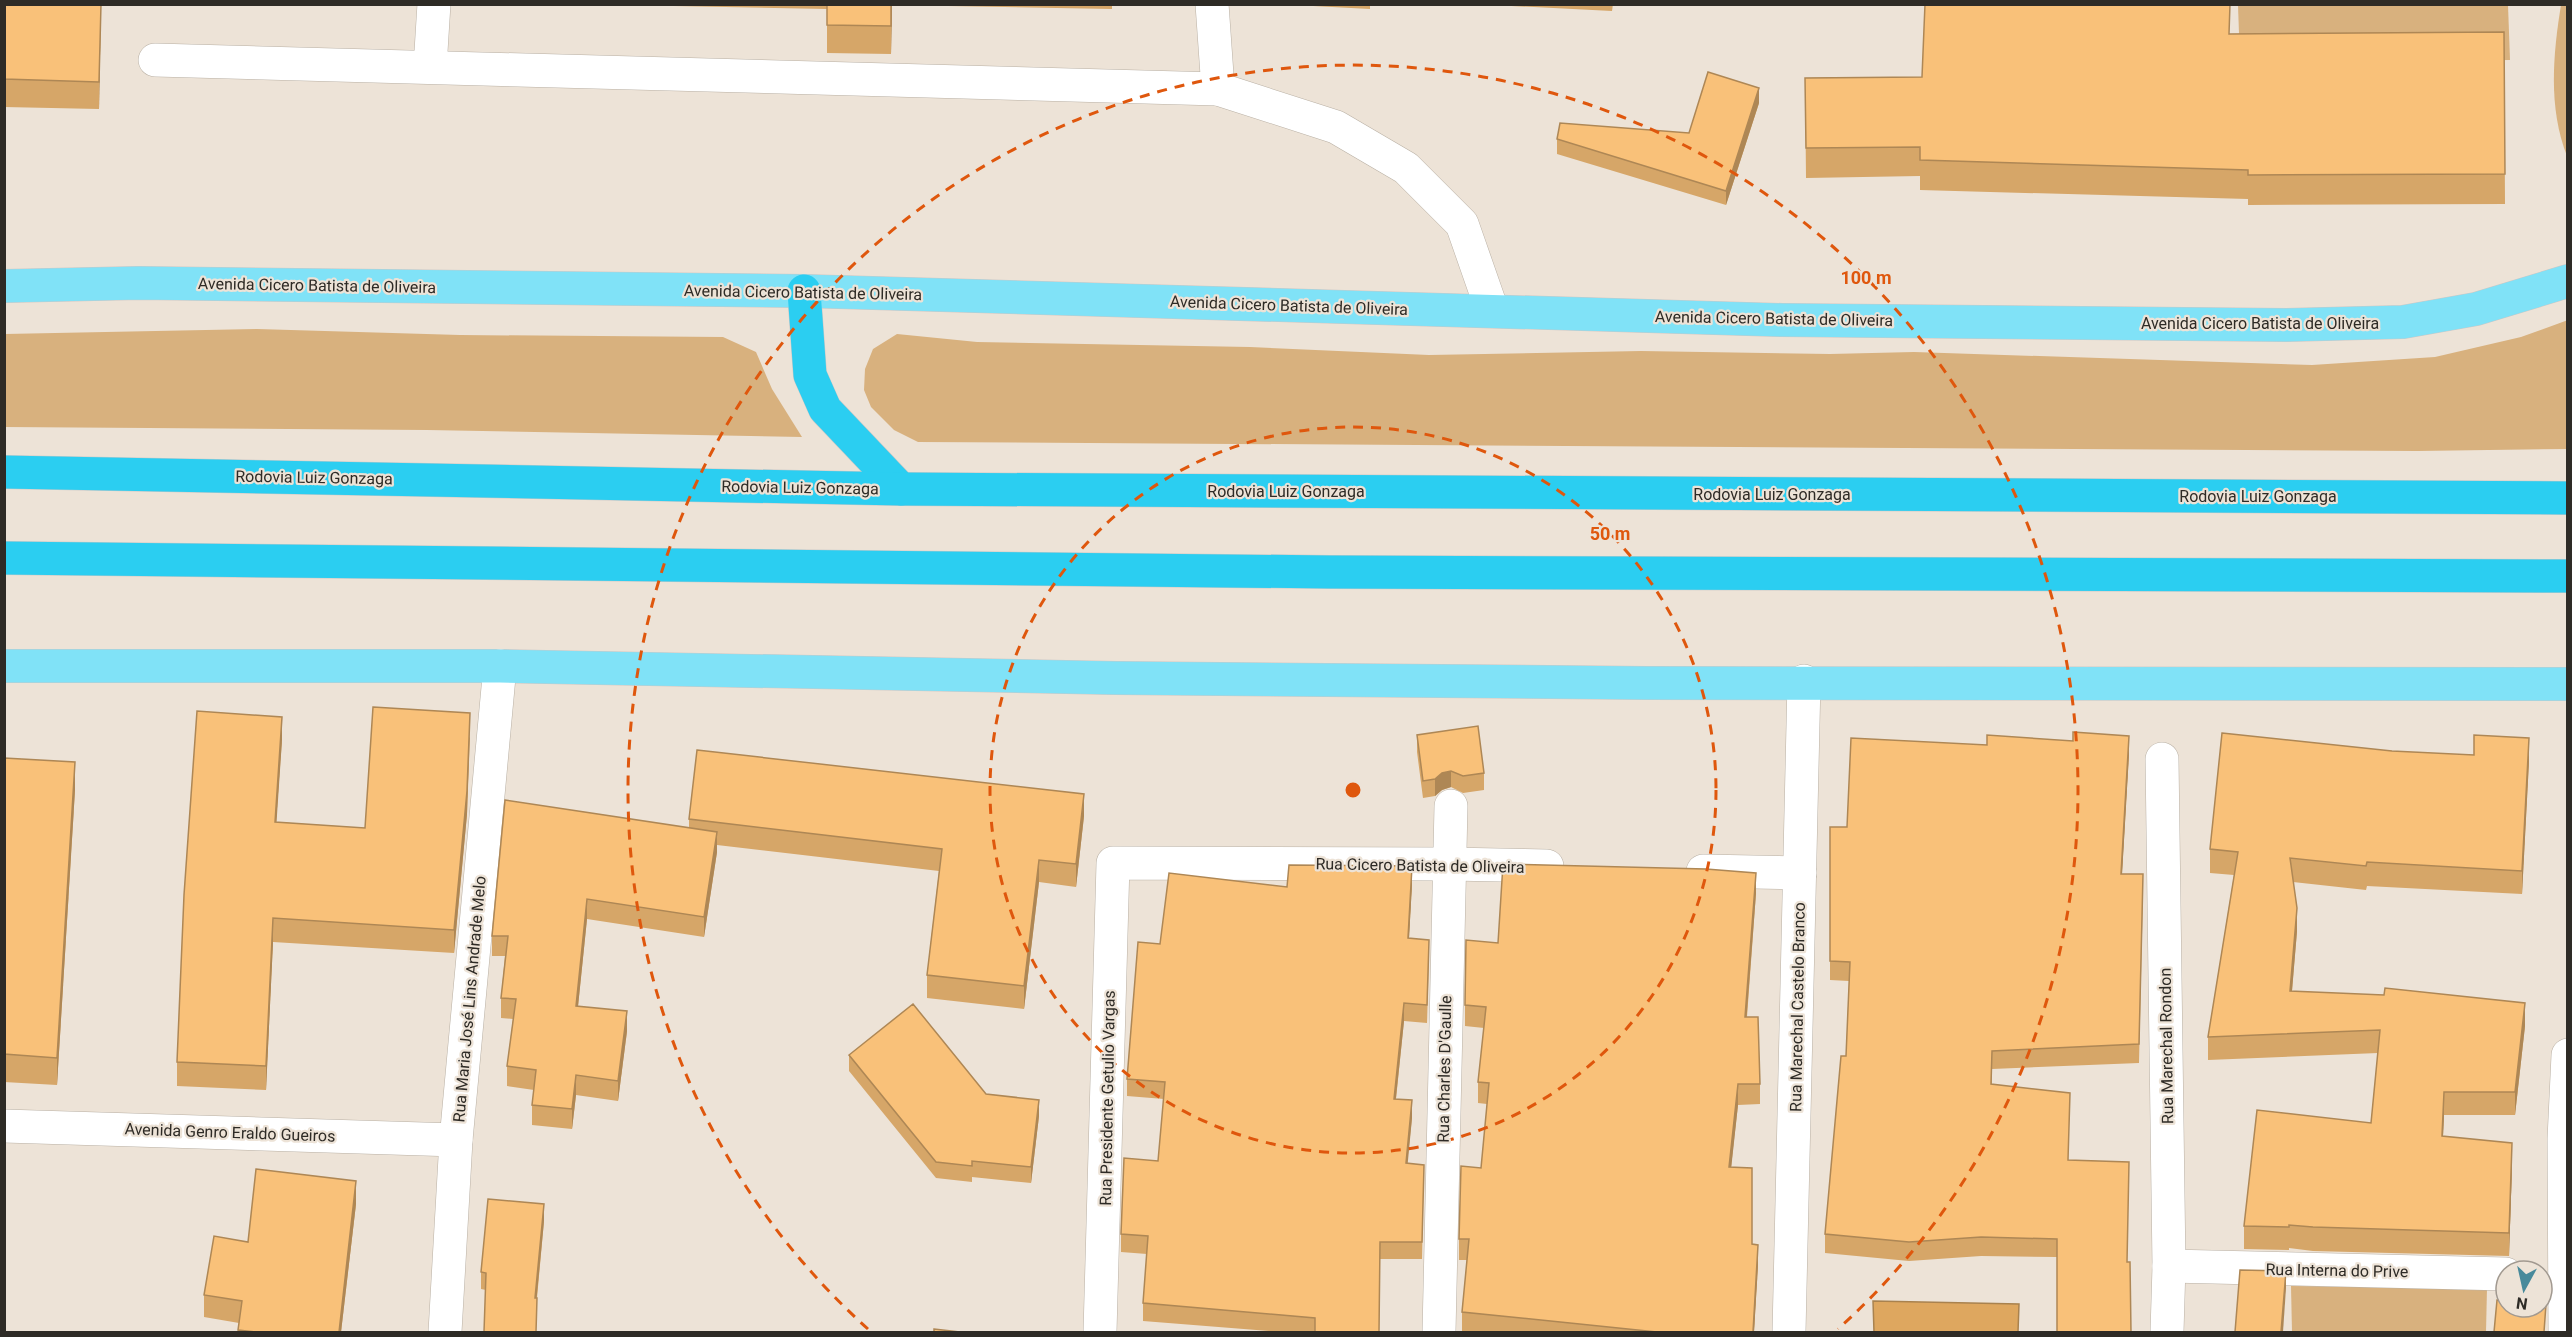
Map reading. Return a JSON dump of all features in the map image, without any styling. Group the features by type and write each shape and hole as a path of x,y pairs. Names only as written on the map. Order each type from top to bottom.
{"highway":[{"path":"804,291 810,375 825,409 900,489"},
{"name":"Rodovia Luiz Gonzaga","path":"4,472 900,489 2568,498"},
{"path":"4,558 1330,573 2568,576"}],"main road":[{"name":"Avenida Cicero Batista de Oliveira","path":"4,286 139,283 804,291 1782,320 2274,325 2403,322 2476,309 2568,281"},
{"path":"4,666 500,666 1116,678 1635,682 2568,684"}],"street":[{"path":"430,67 434,4"},
{"path":"1212,4 1218,88"},
{"path":"155,60 1218,88 1336,127 1406,168 1462,224 1492,310"},
{"name":"Rua Maria José Lins Andrade Melo","path":"445,1332 456,1140 500,666"},
{"name":"Rua Marechal Castelo Branco","path":"1789,1332 1804,681"},
{"name":"Rua Marechal Rondon","path":"2162,759 2169,1266 2167,1332"},
{"name":"Rua Charles D'Gaulle","path":"1438,1332 1451,806"},
{"name":"Rua Cicero Batista de Oliveira","path":"1113,863 1449,864 1578,867"},
{"name":"Rua Presidente Getulio Vargas","path":"1100,1332 1113,863"},
{"path":"1671,870 1800,873"},
{"path":"2554,1265 2566,1140 2568,1055"},
{"name":"Avenida Genro Eraldo Gueiros","path":"4,1126 456,1140"},
{"name":"Rua Interna do Prive","path":"2169,1266 2494,1274"},
{"path":"2554,1280 2565,1332"}],"shaded area":[{"path":"2238,5 2508,5 2510,60 2240,62"},
{"path":"2561,5 2568,5 2567,156 2557,119 2554,81"},
{"path":"2568,320 2567,449 2417,451 918,442 894,430 871,407 864,390 865,369 873,349 897,334 977,342 1250,347 1429,355 1641,351 1830,354 1914,352 2312,365 2435,357 2521,337"},
{"path":"257,329 460,335 723,337 756,352 772,389 802,437 427,430 5,427 5,334"},
{"path":"2291,1286 2487,1288 2486,1332 2292,1332"},
{"path":"1873,1301 2019,1304 2018,1332 1874,1332"}],"building":[{"path":"4,4 101,4 99,82 4,79"},
{"path":"827,4 891,4 891,26 827,25"},
{"path":"1925,4 2230,4 2229,34 2504,32 2505,174 2248,175 2248,170 1920,160 1920,147 1806,148 1805,78 1922,77"},
{"path":"1708,72 1759,88 1726,191 1557,139 1560,123 1689,133"},
{"path":"373,707 470,713 467,791 454,930 273,918 266,1066 177,1062 184,895 197,711 282,717 275,822 365,828"},
{"path":"1478,726 1484,773 1463,776 1451,771 1442,773 1435,779 1423,781 1417,735"},
{"path":"2073,732 2129,736 2121,874 2143,874 2139,1044 1992,1051 1991,1084 2070,1093 2068,1160 2129,1162 2127,1262 2130,1262 2131,1332 2057,1332 2057,1239 1981,1237 1909,1242 1825,1234 1841,1056 1846,1056 1850,962 1830,961 1830,827 1847,827 1851,738 1987,745 1987,735 2073,741"},
{"path":"2222,733 2392,751 2474,755 2474,735 2529,738 2522,871 2367,862 2366,866 2290,858 2297,908 2290,991 2384,995 2385,988 2525,1003 2515,1092 2444,1092 2442,1136 2512,1143 2509,1233 2289,1225 2289,1227 2244,1226 2257,1110 2371,1123 2380,1030 2208,1037 2238,852 2210,849"},
{"path":"697,750 1084,794 1076,864 1039,860 1024,986 927,975 942,849 689,819"},
{"path":"4,758 75,762 57,1058 4,1054"},
{"path":"505,800 717,832 704,917 587,899 576,1006 627,1011 618,1081 576,1075 572,1109 532,1105 536,1070 507,1066 516,999 501,998 508,936 492,936"},
{"path":"1503,864 1706,869 1756,873 1745,1017 1758,1017 1760,1084 1738,1084 1729,1167 1752,1168 1752,1244 1758,1245 1753,1332 1657,1332 1462,1312 1469,1239 1459,1239 1461,1166 1481,1168 1489,1083 1478,1082 1486,1007 1465,1005 1466,940 1498,943"},
{"path":"1289,865 1412,866 1408,938 1429,940 1427,1005 1404,1003 1394,1099 1412,1100 1406,1163 1424,1165 1422,1242 1380,1242 1379,1332 1315,1332 1315,1318 1143,1303 1148,1236 1121,1234 1124,1158 1158,1161 1165,1082 1127,1079 1138,942 1160,944 1169,873 1287,887"},
{"path":"913,1004 986,1094 1039,1100 1031,1167 972,1161 972,1166 936,1162 849,1055"},
{"path":"256,1169 356,1181 339,1332 238,1330 242,1301 204,1295 214,1236 248,1242"},
{"path":"488,1199 544,1204 535,1298 537,1298 536,1332 484,1332 486,1273 481,1272"},
{"path":"2240,1270 2286,1271 2281,1332 2235,1332"},
{"path":"2495,1319 2545,1319 2544,1332 2494,1332"},
{"path":"934,1329 960,1332 934,1332"}]}
